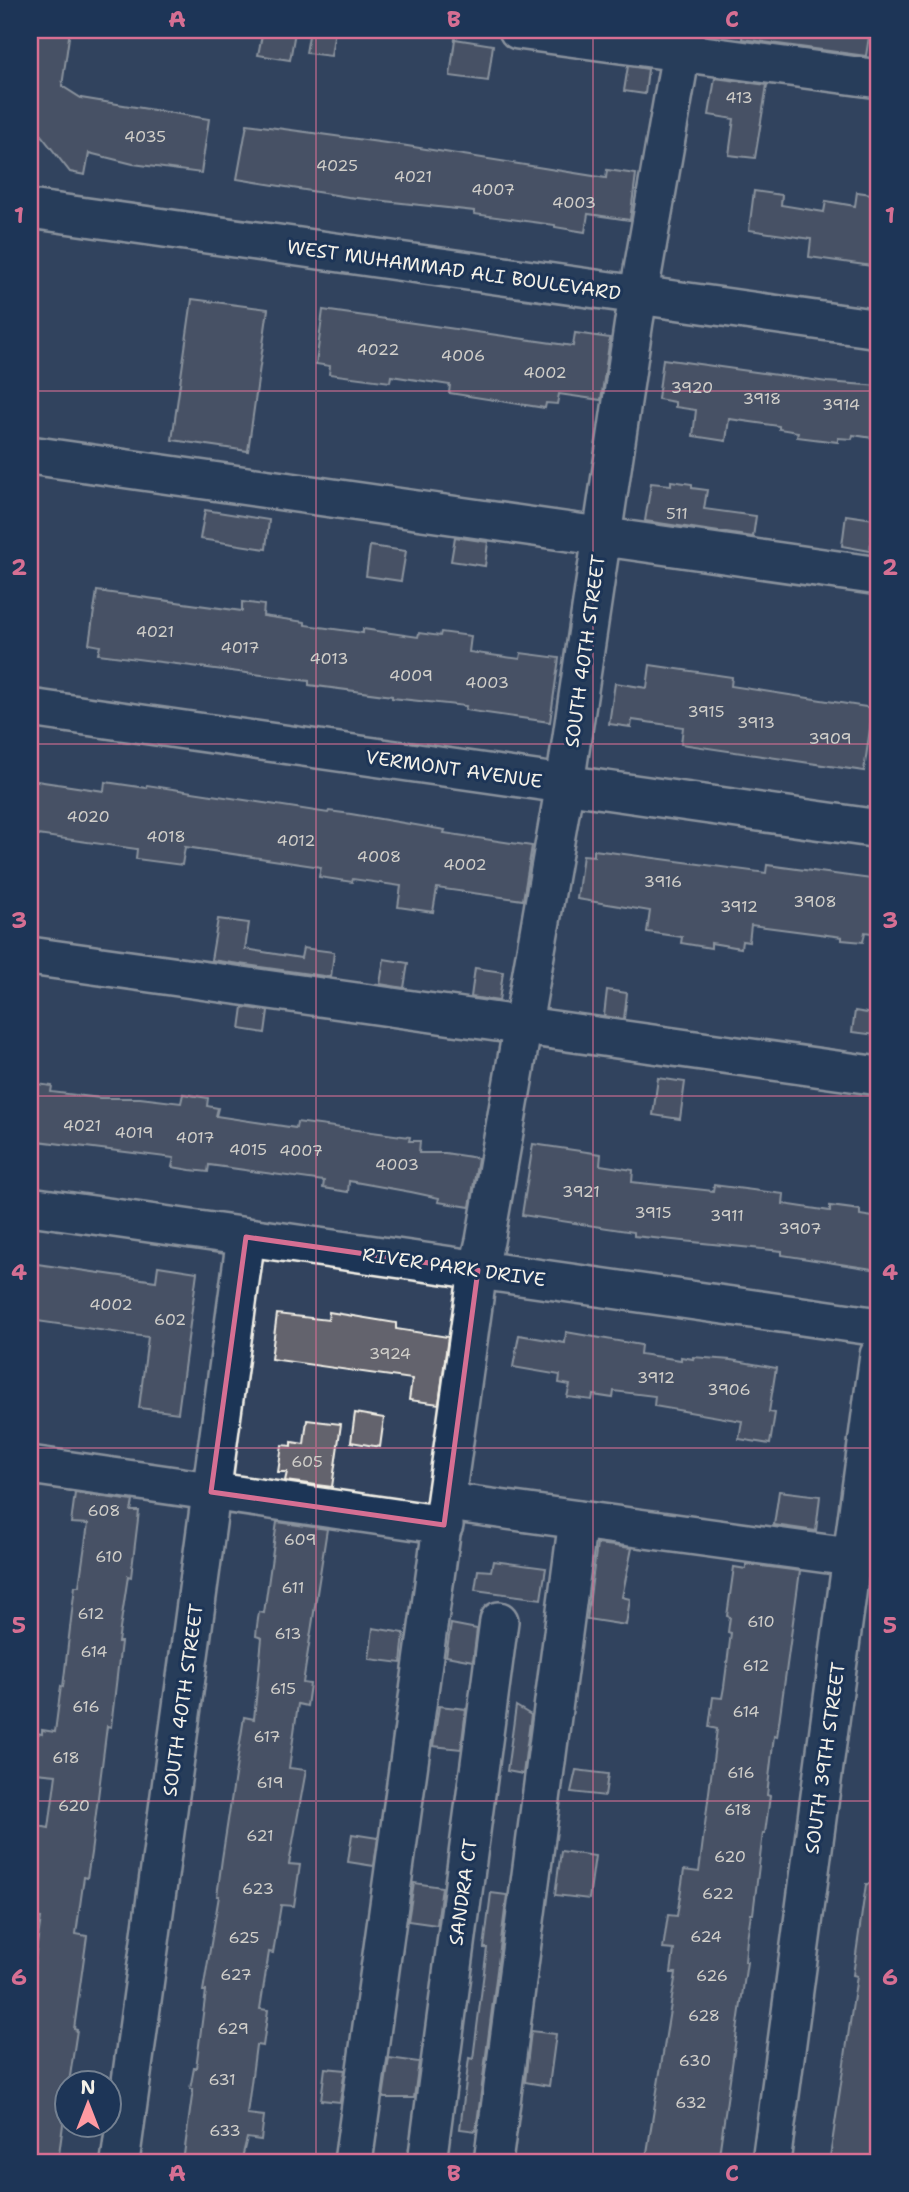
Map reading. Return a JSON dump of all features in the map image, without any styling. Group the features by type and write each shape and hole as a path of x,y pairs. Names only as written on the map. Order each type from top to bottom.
{"street":[{"path":"518,30 683,42 879,79"},
{"name":"SOUTH 40TH STREET","path":"353,2162 397,1839 446,1514 478,1270 524,1026 565,784 639,296 683,42"},
{"name":"WEST MUHAMMAD ALI BOULEVARD","path":"30,209 879,330"},
{"path":"30,455 879,576"},
{"name":"VERMONT AVENUE","path":"30,708 879,829"},
{"path":"30,956 879,1076"},
{"name":"RIVER PARK DRIVE","path":"30,1206 879,1327"},
{"name":"SOUTH 40TH STREET","path":"121,2162 246,1237"},
{"name":"SOUTH 39TH STREET","path":"771,2162 866,1560 879,1355"},
{"path":"30,1465 211,1492 446,1514 578,1520 866,1560"},
{"path":"493,2162 578,1520"},
{"name":"SANDRA CT","path":"427,2162 499,1622"}],"highlighted area":[{"path":"246,1237 478,1270 444,1525 211,1492"}],"building":[{"path":"30,30 70,30 62,86 81,98 209,119 201,173 133,164 89,153 85,175 70,172 30,121"},
{"path":"263,30 295,32 290,60 258,55"},
{"path":"310,30 335,30 331,56 306,53"},
{"path":"743,30 870,30 866,56 742,39"},
{"path":"455,39 493,45 488,81 450,76"},
{"path":"628,66 648,69 645,94 624,91"},
{"path":"715,78 767,85 755,158 729,155 734,119 709,115"},
{"path":"247,124 401,145 606,178 607,170 636,174 630,220 588,214 585,232 555,225 474,214 474,211 348,197 237,179"},
{"path":"754,191 782,195 781,205 824,212 826,201 855,206 857,192 879,195 879,267 809,257 811,239 749,230"},
{"path":"192,299 268,309 248,451 172,440"},
{"path":"323,310 573,346 575,333 610,338 601,400 559,394 557,404 546,403 545,408 449,393 450,385 391,376 390,382 329,374 330,366 316,364"},
{"path":"663,359 827,382 879,386 879,439 853,435 852,439 838,438 838,442 797,437 798,432 779,429 779,426 729,419 726,441 693,436 696,410 675,407 675,402 658,399"},
{"path":"671,481 692,484 692,488 707,490 704,509 756,516 753,537 645,521 651,483 671,485"},
{"path":"205,510 269,520 266,549 200,539"},
{"path":"846,515 874,519 870,551 842,546"},
{"path":"455,537 488,542 485,566 451,561"},
{"path":"370,546 406,551 401,581 366,576"},
{"path":"97,591 242,611 242,602 264,605 263,616 305,622 305,625 363,633 363,629 418,637 419,633 440,636 441,632 471,636 469,652 520,659 521,653 559,658 550,722 465,710 466,706 309,685 309,681 98,654 100,646 89,644"},
{"path":"650,665 732,677 731,686 873,708 864,771 681,744 683,727 632,720 631,727 609,724 615,683 647,688"},
{"path":"30,780 104,791 105,782 146,788 147,785 328,813 351,814 445,830 444,833 532,846 523,900 437,888 433,912 398,907 401,886 319,877 321,867 185,847 182,865 136,859 137,849 30,834"},
{"path":"594,850 766,873 767,865 879,880 879,934 865,932 863,942 751,925 749,942 742,941 741,948 711,943 711,948 681,943 682,937 647,932 650,911 577,899 583,855 594,856"},
{"path":"218,919 249,923 245,949 301,958 303,948 334,952 331,977 211,960"},
{"path":"384,959 408,963 404,988 380,984"},
{"path":"475,968 503,972 499,1001 471,997"},
{"path":"607,990 627,993 624,1019 604,1016"},
{"path":"243,1007 268,1011 265,1033 240,1029"},
{"path":"855,1011 879,1015 876,1035 852,1032"},
{"path":"658,1078 685,1082 680,1119 653,1115"},
{"path":"30,1083 52,1086 51,1092 100,1098 140,1098 181,1103 183,1094 208,1098 207,1106 218,1108 216,1116 296,1128 297,1122 410,1137 409,1141 420,1141 419,1153 445,1153 478,1158 470,1207 438,1202 439,1198 349,1181 348,1192 323,1188 324,1181 209,1165 208,1172 190,1170 172,1167 174,1158 30,1140"},
{"path":"533,1144 601,1154 600,1165 633,1170 632,1182 713,1191 714,1185 784,1194 783,1204 830,1211 830,1206 860,1210 860,1215 879,1218 879,1270 782,1255 782,1251 634,1236 634,1232 522,1215"},
{"path":"30,1263 156,1281 158,1266 197,1272 178,1413 139,1408 148,1337 30,1320"},
{"path":"329,1312 396,1323 396,1329 448,1337 439,1404 409,1400 412,1379 271,1359 277,1314 328,1320"},
{"path":"566,1332 641,1345 640,1354 681,1360 681,1357 693,1357 731,1360 776,1368 769,1412 775,1413 770,1444 739,1439 742,1421 654,1406 655,1396 614,1391 613,1398 593,1395 592,1400 567,1397 570,1385 559,1383 560,1375 513,1367 519,1335 565,1343"},
{"path":"355,1413 384,1418 380,1447 351,1442"},
{"path":"307,1420 341,1424 332,1487 285,1481 287,1472 278,1472 282,1445 292,1446 292,1442 304,1444"},
{"path":"779,1491 820,1496 816,1531 774,1525"},
{"path":"75,1493 133,1501 131,1511 139,1511 131,1577 128,1576 118,1642 121,1642 111,1727 107,1726 91,1853 87,1878 84,1877 76,1934 87,1936 71,2070 52,2070 52,2140 61,2140 58,2162 52,2162 30,2159 30,1978 41,1918 30,1917 35,1870 30,1870 30,1830 38,1831 39,1826 49,1828 56,1775 36,1773 37,1768 30,1767 30,1732 55,1732 75,1586 79,1586 88,1524 71,1523"},
{"path":"277,1522 327,1529 303,1683 310,1684 307,1706 298,1704 289,1768 306,1770 289,1864 300,1865 294,1906 281,1905 273,1953 269,1952 260,2009 268,2010 263,2046 256,2045 247,2114 264,2116 261,2140 247,2138 241,2162 183,2162 193,2089 190,2089 196,2068 206,1991 203,1991 244,1717 254,1719 262,1638 256,1636 257,1626 259,1612 264,1613"},
{"path":"597,1544 632,1548 622,1597 630,1599 626,1625 587,1619"},
{"path":"493,1561 546,1568 541,1599 475,1590 478,1570 491,1571"},
{"path":"746,1564 800,1571 777,1737 774,1736 767,1795 770,1796 747,1939 747,1962 718,2162 646,2159 676,1973 671,1973 674,1950 663,1949 668,1915 677,1916 684,1870 699,1872 717,1729 709,1727 713,1697 722,1698 724,1687 731,1633 728,1632 730,1617 727,1616 734,1567 746,1569"},
{"path":"451,1624 477,1629 473,1661 446,1656"},
{"path":"373,1628 404,1633 401,1663 369,1659"},
{"path":"439,1706 466,1709 461,1749 433,1746"},
{"path":"516,1706 531,1715 523,1774 507,1771"},
{"path":"576,1770 608,1774 605,1796 571,1792"},
{"path":"352,1834 378,1838 374,1866 348,1862"},
{"path":"561,1851 595,1856 589,1899 555,1895"},
{"path":"414,1883 442,1887 437,1925 408,1921"},
{"path":"866,1884 879,1885 879,2162 830,2157 857,1976 853,1975"},
{"path":"491,1893 507,1895 476,2131 460,2129 469,2058 473,2059"},
{"path":"531,2031 556,2034 549,2086 525,2082"},
{"path":"389,2058 419,2062 414,2098 383,2098"},
{"path":"325,2068 345,2070 340,2102 321,2100"}]}
